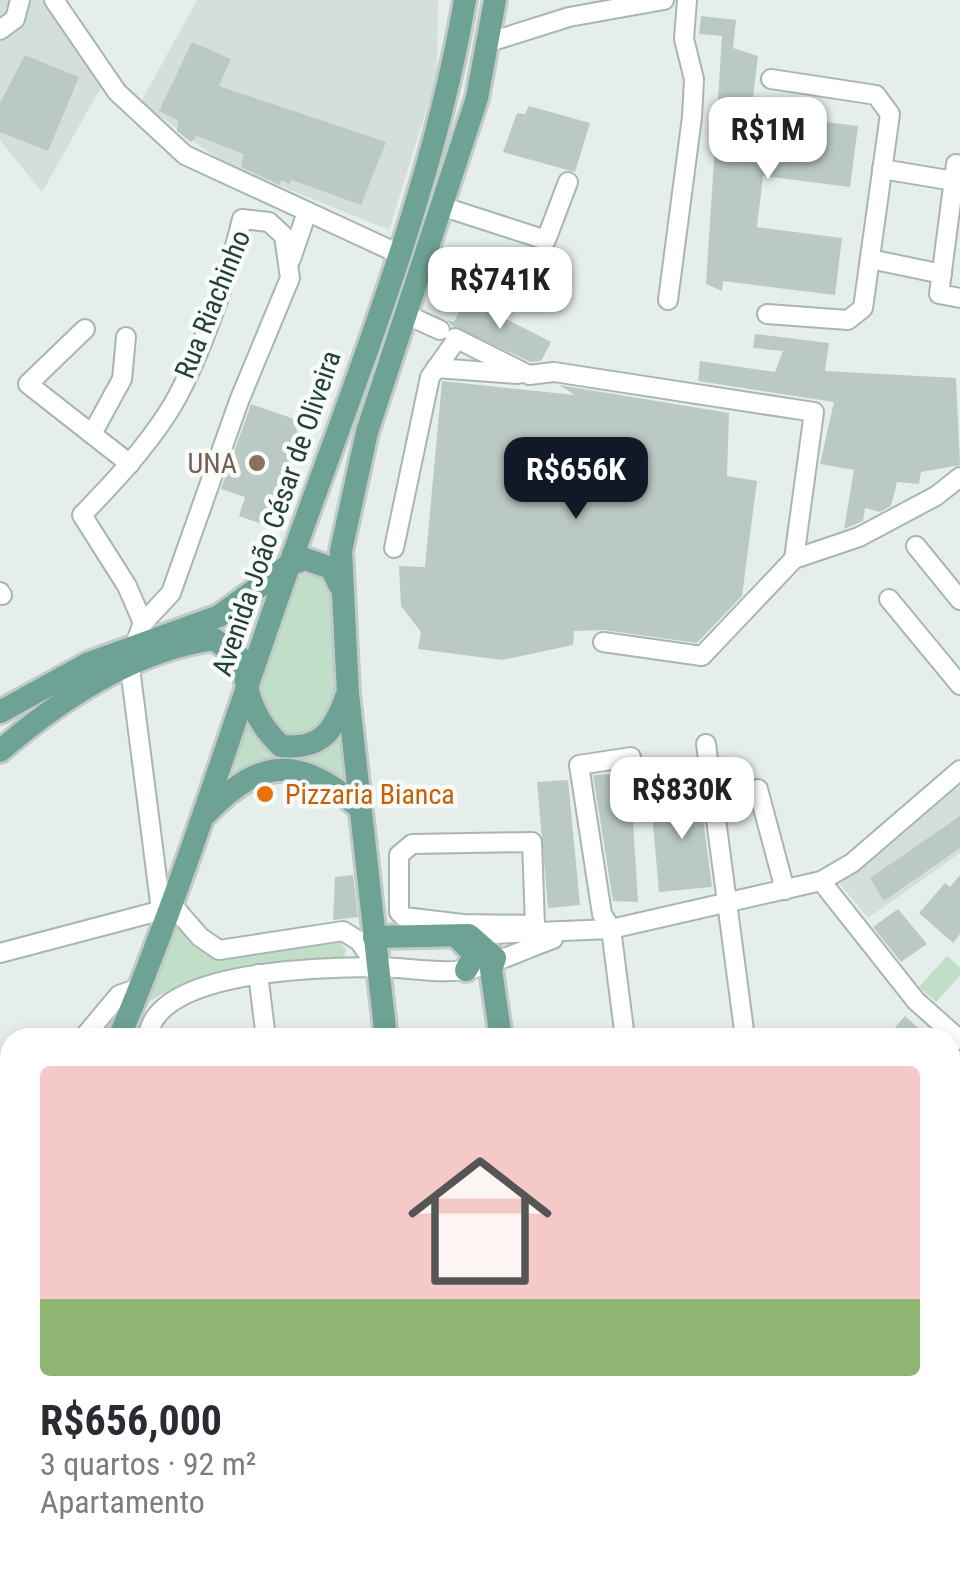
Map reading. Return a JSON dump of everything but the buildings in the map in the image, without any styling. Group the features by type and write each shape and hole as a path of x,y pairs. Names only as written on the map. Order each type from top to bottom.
{"main road":[{"name":"Avenida João César de Oliveira","path":"123,1028 201,819 398,253 450,91 465,0"},
{"path":"385,1028 348,694 341,551 354,486 444,207 490,42 495,0"},
{"path":"0,752 60,704 132,657 220,616 289,566 305,559 321,561 340,586"},
{"path":"0,712 56,678 214,639 243,660 246,689 259,725 282,746 312,746 335,728 348,694"},
{"path":"201,819 228,792 253,776 282,766 312,773 361,809"},
{"path":"374,937 460,931 495,958 491,970 500,1028"},
{"path":"460,931 475,955 466,970"}],"street":[{"path":"0,30 15,18 20,0"},
{"path":"54,0 117,92 184,155 398,253"},
{"path":"490,42 569,17 664,0"},
{"path":"668,300 692,117 694,78 684,38 687,0"},
{"path":"767,314 848,320 862,308 890,114 876,95 771,79"},
{"path":"882,169 957,173 939,294 960,298"},
{"path":"444,207 546,240 568,182"},
{"path":"291,260 308,212"},
{"name":"Rua Riachinho","path":"143,622 82,515 130,464 169,411 230,270 242,219 268,222 284,236 291,260 290,278 239,400 171,593 143,622 132,657 167,908"},
{"path":"870,259 942,274"},
{"path":"407,315 529,374"},
{"path":"85,329 28,384 130,464"},
{"path":"92,434 122,378 126,336"},
{"path":"394,548 430,377 451,336"},
{"path":"436,368 554,372 814,412 794,559"},
{"path":"603,642 702,656 794,559 859,537 936,496 960,477"},
{"path":"916,546 960,600"},
{"path":"889,599 960,685"},
{"path":"706,744 744,1028"},
{"path":"623,1028 611,928 602,914 579,765 631,757"},
{"path":"460,931 535,925 532,842 412,844 399,855 398,912 404,916 460,931 572,933 611,928 821,881 852,863 960,770"},
{"path":"758,790 785,890"},
{"path":"368,882 400,880"},
{"path":"821,881 941,1028"},
{"path":"0,953 167,908 219,950 345,932 359,941 378,967"},
{"path":"344,970 351,950 345,932"},
{"path":"151,1028 155,1017 178,999 218,980 378,967 466,970 572,933"},
{"path":"258,974 265,1028"},
{"path":"91,1028 119,995 140,987"}],"shaded area":[{"path":"0,0 42,0 101,87 42,192 0,140"},
{"path":"197,0 438,0 437,75 389,230 223,163 141,102"},
{"path":"960,784 960,853 868,918 840,884"}],"green space":[{"path":"315,572 325,577 332,589 340,692 335,709 310,738 283,732 268,719 262,699 269,651 296,582 304,573"},
{"path":"248,723 267,745 292,760 318,753 344,736 352,791 252,767 232,777"},
{"path":"176,922 211,955 340,941 346,950 343,961 232,975 172,990 151,1001 141,1014 141,1028 88,1028 125,989"},
{"path":"947,956 960,968 960,976 936,1002 919,987"}],"place":[{"name":"UNA","path":"257,463"},
{"name":"Pizzaria Bianca","path":"265,794"}]}
